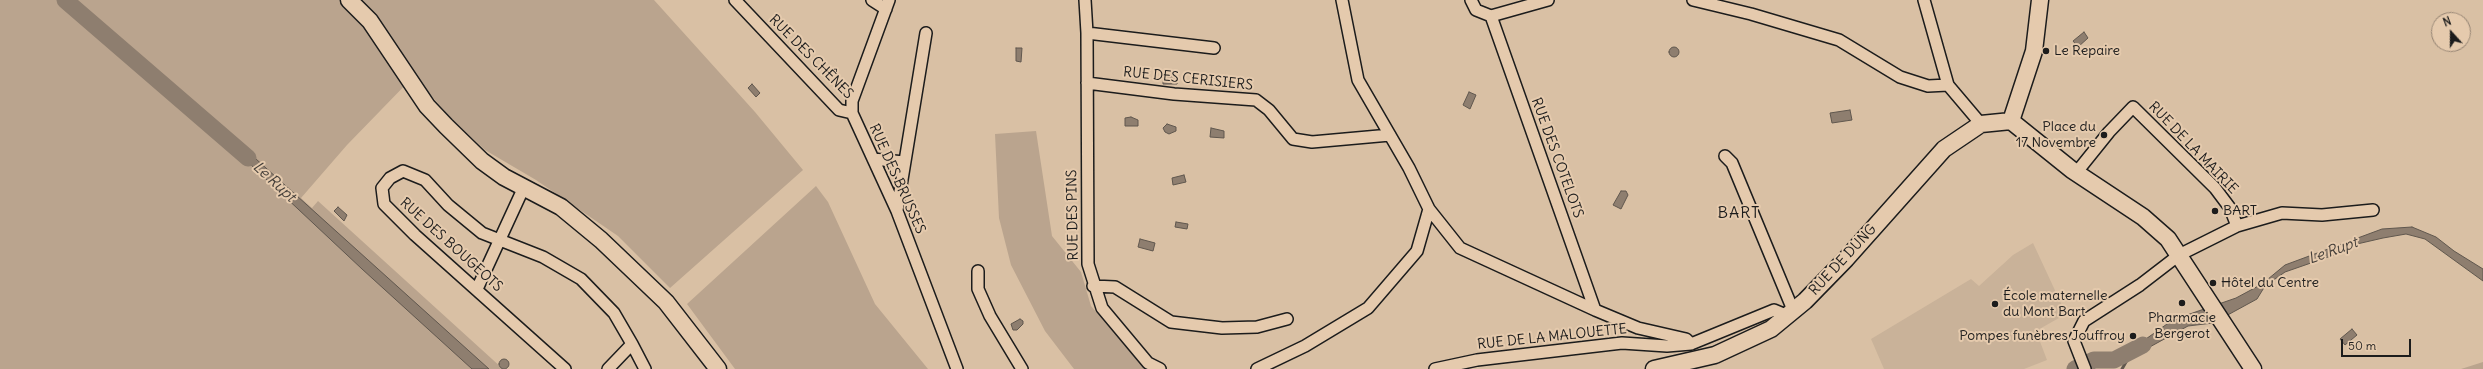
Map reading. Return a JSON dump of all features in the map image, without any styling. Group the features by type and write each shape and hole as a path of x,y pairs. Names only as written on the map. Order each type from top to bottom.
{"main road":[{"path":"349,0 370,21 427,106 482,161 504,177 561,207 601,240 666,302 718,369"},
{"path":"2040,0 2034,52 2011,121 2033,141 2076,173 2143,217 2168,239 2253,369"},
{"name":"RUE DE DUNG","path":"1654,369 1715,355 1771,329 1846,259 1944,149 1981,124 2011,121"}],"street":[{"name":"RUE DES CHÊNES","path":"735,0 839,110 852,113"},
{"path":"872,0 887,5"},
{"name":"RUE DES PINS","path":"1084,0 1087,33 1088,264 1093,286 1102,308 1148,363 1160,369"},
{"path":"1342,0 1358,80 1409,168 1429,209 1460,248 1595,310 1638,328 1686,339 1691,344"},
{"path":"1471,0 1476,10 1491,16 1548,0"},
{"path":"1693,0 1751,14 1839,40 1900,77 1928,86 1948,85"},
{"path":"1924,0 1948,85 1981,124"},
{"name":"RUE DES BRUSSES","path":"887,5 852,101 852,113 897,211 957,369"},
{"name":"RUE DES COTELOTS","path":"1491,16 1595,310"},
{"path":"897,211 926,33"},
{"path":"1087,33 1214,48"},
{"name":"RUE DES CERISIERS","path":"1087,83 1174,94 1256,100 1269,110 1293,139 1312,142 1390,135"},
{"name":"RUE DE LA MAIRIE","path":"2076,173 2109,132 2133,107 2215,188 2230,208 2237,226"},
{"path":"1725,156 1732,164 1789,313"},
{"path":"874,159 904,162"},
{"name":"RUE DES BOUGEOTS","path":"565,369 415,235 384,204 382,188 390,178 403,171 425,180 448,205 482,233 543,257 581,280 614,313 645,369"},
{"path":"477,289 524,187"},
{"path":"1257,369 1305,346 1368,308 1417,251 1429,209"},
{"path":"2085,369 2074,341 2084,321 2140,285 2179,255 2237,226 2282,213 2322,215 2373,210"},
{"path":"978,271 978,289 990,316 1022,369"},
{"path":"1093,286 1115,287 1171,322 1222,328 1257,327 1287,320"},
{"name":"RUE DE LA MALOUETTE","path":"1436,369 1477,360 1622,343 1667,346 1691,344 1774,310 1789,313"},
{"path":"608,369 632,344"}],"shaded area":[{"path":"0,0 654,0 755,112 803,170 670,288 618,236 536,180 485,150 449,116 414,76 347,145 301,198 312,208 318,201 503,369 0,369"},
{"path":"1036,131 1052,236 1081,272 1091,306 1130,352 1150,369 1074,369 1045,331 1011,265 999,218 995,134"},
{"path":"816,186 828,202 875,304 928,369 735,369 687,304"},
{"name":"École maternelle du Mont Bart","path":"2033,243 2066,314 2036,331 2047,360 2024,369 1884,369 1871,339 1971,279 1979,286 2013,255"},
{"path":"2483,362 2483,369 2461,369"}],"water":[{"path":"2084,32 2088,38 2078,47 2073,41"},
{"path":"1672,47 1676,47 1679,52 1676,57 1672,57 1669,54 1669,50"},
{"path":"1016,48 1022,48 1021,62 1016,61"},
{"path":"1163,76 1178,77 1177,84 1163,84"},
{"path":"752,84 760,93 756,97 748,88"},
{"path":"1469,92 1476,95 1470,109 1463,105"},
{"path":"1850,110 1852,120 1832,123 1830,113"},
{"path":"1131,117 1138,120 1138,126 1125,126 1125,118"},
{"path":"1167,124 1176,127 1176,131 1169,134 1165,132 1163,128"},
{"path":"1211,128 1224,131 1224,138 1210,137"},
{"path":"230,143 256,159 489,369 472,369 362,269 250,164"},
{"path":"1184,175 1186,182 1173,185 1172,178"},
{"path":"1621,191 1626,191 1628,195 1621,209 1613,205"},
{"path":"338,207 347,215 344,221 334,211"},
{"path":"1176,222 1188,224 1187,229 1175,227"},
{"path":"2412,227 2436,237 2454,251 2483,269 2483,281 2425,239 2406,234 2383,238 2357,244 2331,256 2285,272 2265,286 2257,299 2213,323 2188,326 2126,360 2121,351 2136,346 2167,324 2184,316 2236,298 2262,284 2285,265 2382,229"},
{"path":"1140,239 1155,243 1153,251 1138,247"},
{"path":"1020,319 1023,321 1023,324 1017,330 1013,330 1011,324"},
{"path":"2352,329 2357,335 2345,345 2340,339"},
{"path":"504,359 509,364 504,369 499,364"}],"waterway":[{"name":"Le Rupt","path":"65,0 248,158"},
{"name":"Le Rupt","path":"2075,369 2094,360 2114,360 2143,345"},
{"path":"2122,369 2130,355"}],"place":[{"name":"Le Repaire","path":"2046,51"},
{"name":"Place du 17 Novembre","path":"2104,135"},
{"name":"BART","path":"2215,211"},
{"name":"Hôtel du Centre","path":"2213,283"},
{"name":"Pharmacie Bergerot","path":"2182,303"},
{"name":"École maternelle du Mont Bart","path":"1995,304"},
{"name":"Pompes funèbres Jouffroy","path":"2133,336"}],"district":[{"name":"BART","path":"1739,213"}]}
